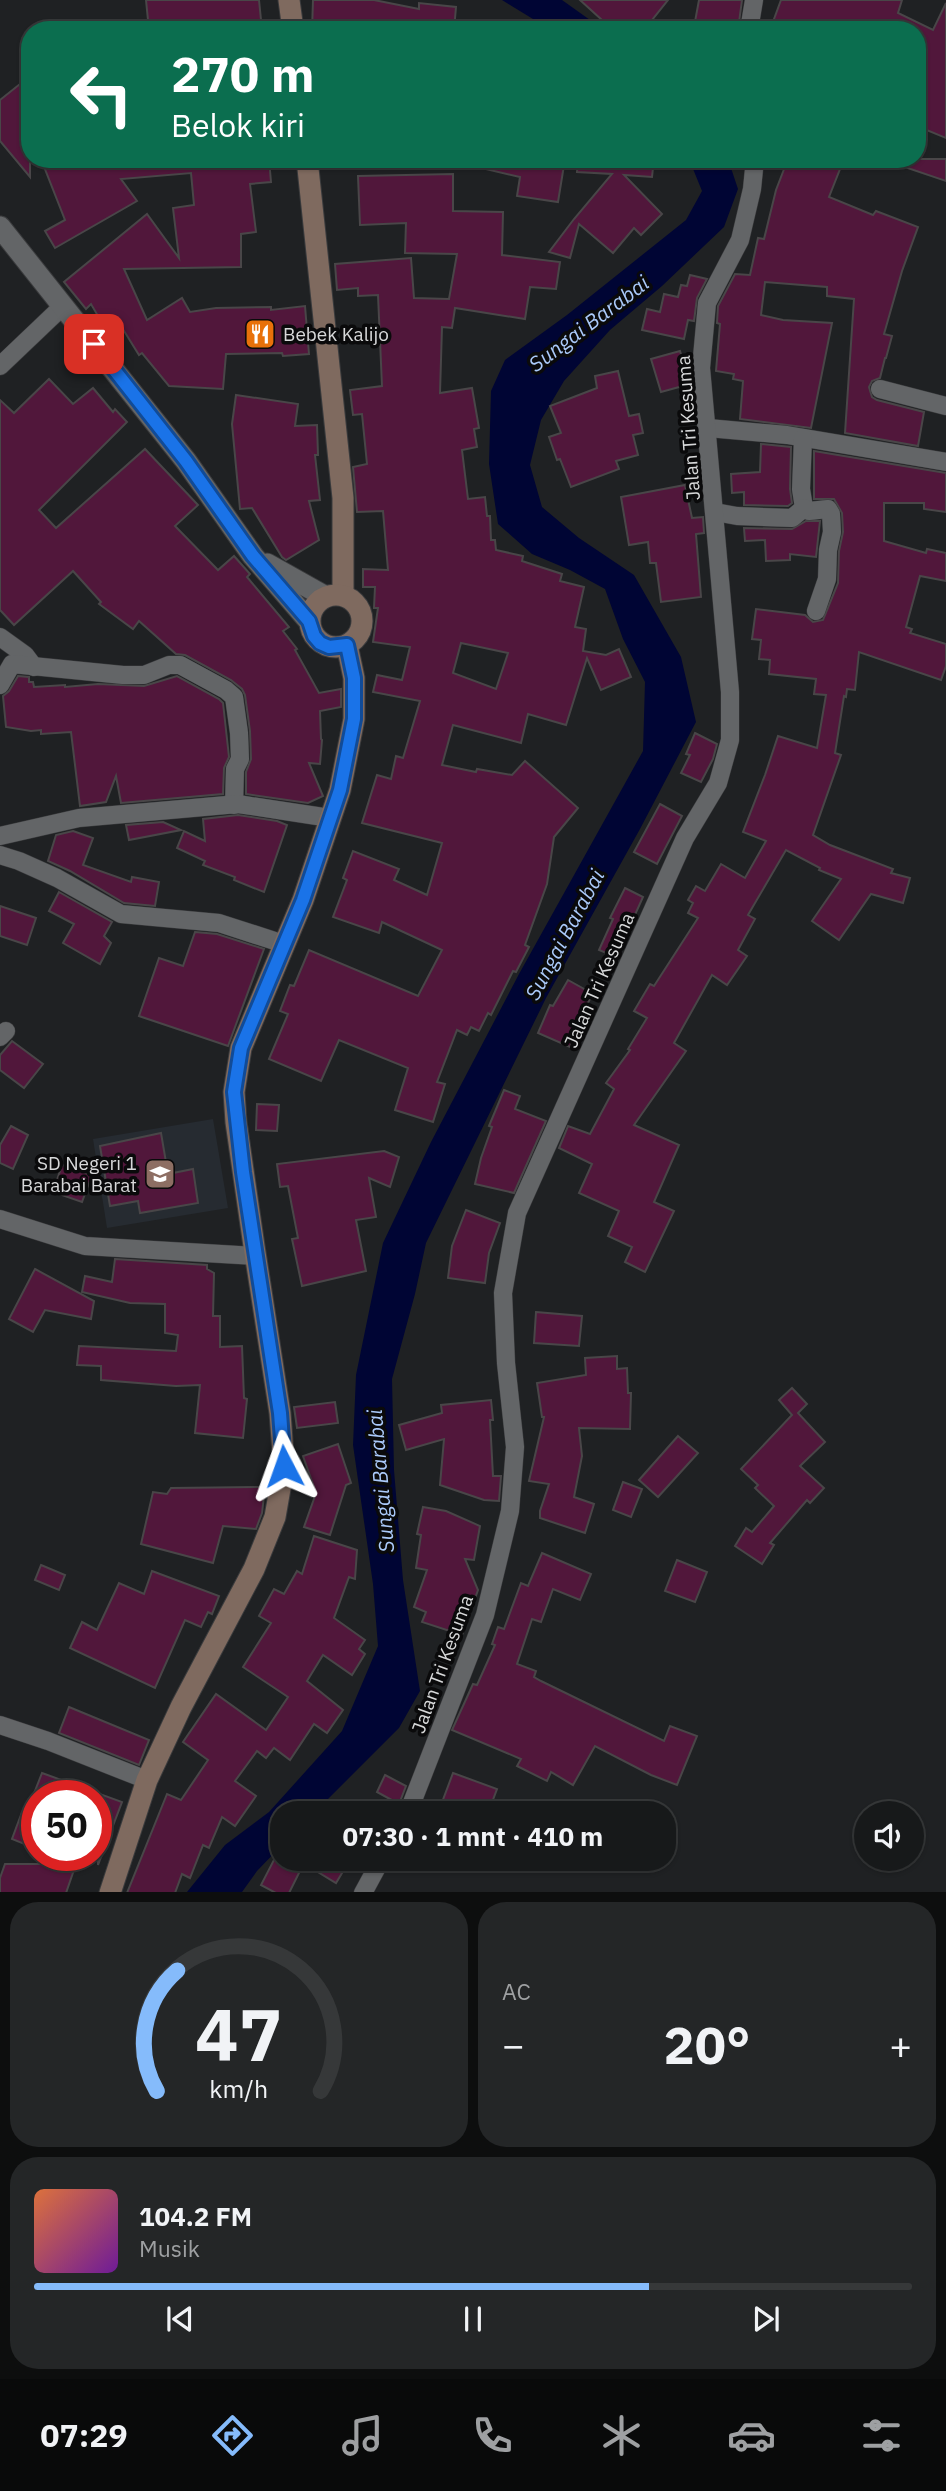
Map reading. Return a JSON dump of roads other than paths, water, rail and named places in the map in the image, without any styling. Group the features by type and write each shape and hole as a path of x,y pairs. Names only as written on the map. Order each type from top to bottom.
{"main road":[{"path":"289,0 292,21"},
{"path":"308,168 343,498 334,596"},
{"path":"334,596 352,599 362,614 360,632 347,645 338,648 320,643 314,636 309,621 312,609 334,596"},
{"path":"110,1892 147,1780 181,1707 254,1569 275,1517 284,1466 280,1413 234,1092 241,1048 303,900 340,790 354,719 354,678 347,645"}],"street":[{"path":"750,21 754,0"},
{"name":"Jalan Tri Kesuma","path":"413,1801 485,1615 510,1511 515,1447 506,1363 503,1293 517,1213 685,838 718,783 730,740 730,692 701,368 707,303 740,240 752,190 754,168"},
{"path":"0,228 186,461 253,556 309,621"},
{"path":"0,366 63,306"},
{"path":"880,389 946,406"},
{"path":"708,428 803,438 946,462"},
{"path":"803,438 803,508"},
{"path":"715,512 737,516 792,518 803,508"},
{"path":"803,508 809,511 828,509 831,514 832,532 827,579 816,611"},
{"path":"253,556 334,596"},
{"path":"0,636 25,655 34,667"},
{"path":"0,685 12,664 123,676 144,675 169,665 180,665 234,697 240,759 235,769 234,805"},
{"path":"0,836 79,818 234,805 330,818"},
{"path":"0,855 57,878 121,914 219,923 284,944"},
{"path":"0,1219 85,1246 256,1256"},
{"path":"0,1725 147,1780"},
{"path":"363,1892 375,1871"}],"water":[{"path":"502,0 562,0 591,21 536,21"},
{"name":"Sungai Barabai","path":"693,168 731,168 738,189 724,227 662,286 610,330 564,381 541,420 530,465 542,507 579,538 634,575 681,657 696,722 546,998 426,1243 392,1379 394,1470 403,1580 420,1691 399,1728 326,1801 279,1801 342,1731 378,1646 373,1584 353,1445 356,1375 383,1243 431,1142 519,974 643,751 645,682 623,639 605,589 532,554 498,524 489,464 491,391 505,360 567,315 686,220 702,191"},
{"path":"269,1812 270,1857 242,1892 187,1892 225,1845"}],"place":[{"name":"Bebek Kalijo","path":"260,334"},
{"name":"SD Negeri 1 Barabai Barat","path":"160,1174"}]}
